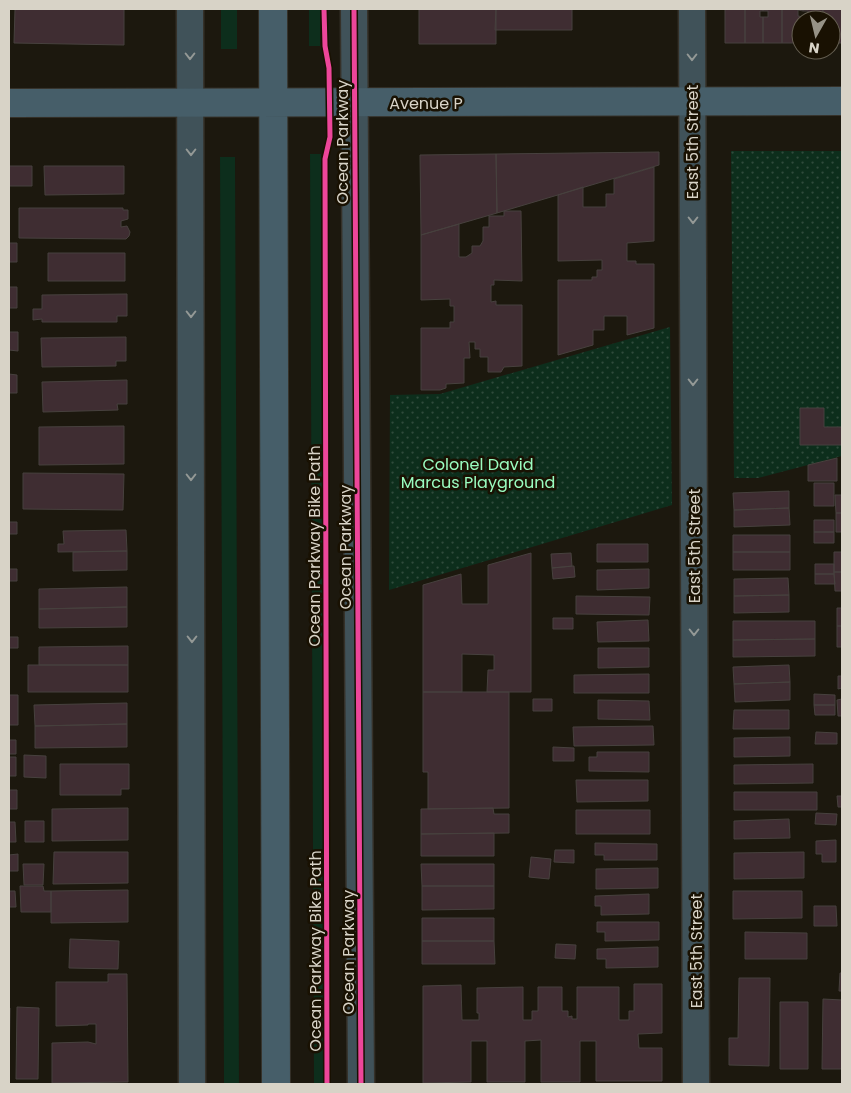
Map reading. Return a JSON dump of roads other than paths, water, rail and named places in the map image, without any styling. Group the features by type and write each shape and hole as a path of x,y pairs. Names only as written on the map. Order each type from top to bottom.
{"main road":[{"path":"273,9 276,1084"},
{"name":"Avenue P","path":"9,104 842,101"}],"street":[{"path":"190,9 192,1084"},
{"name":"Ocean Parkway","path":"354,9 361,1084"},
{"name":"East 5th Street","path":"692,9 696,1084"}],"park label":[{"name":"Colonel David Marcus Playground","path":"478,473"}]}
